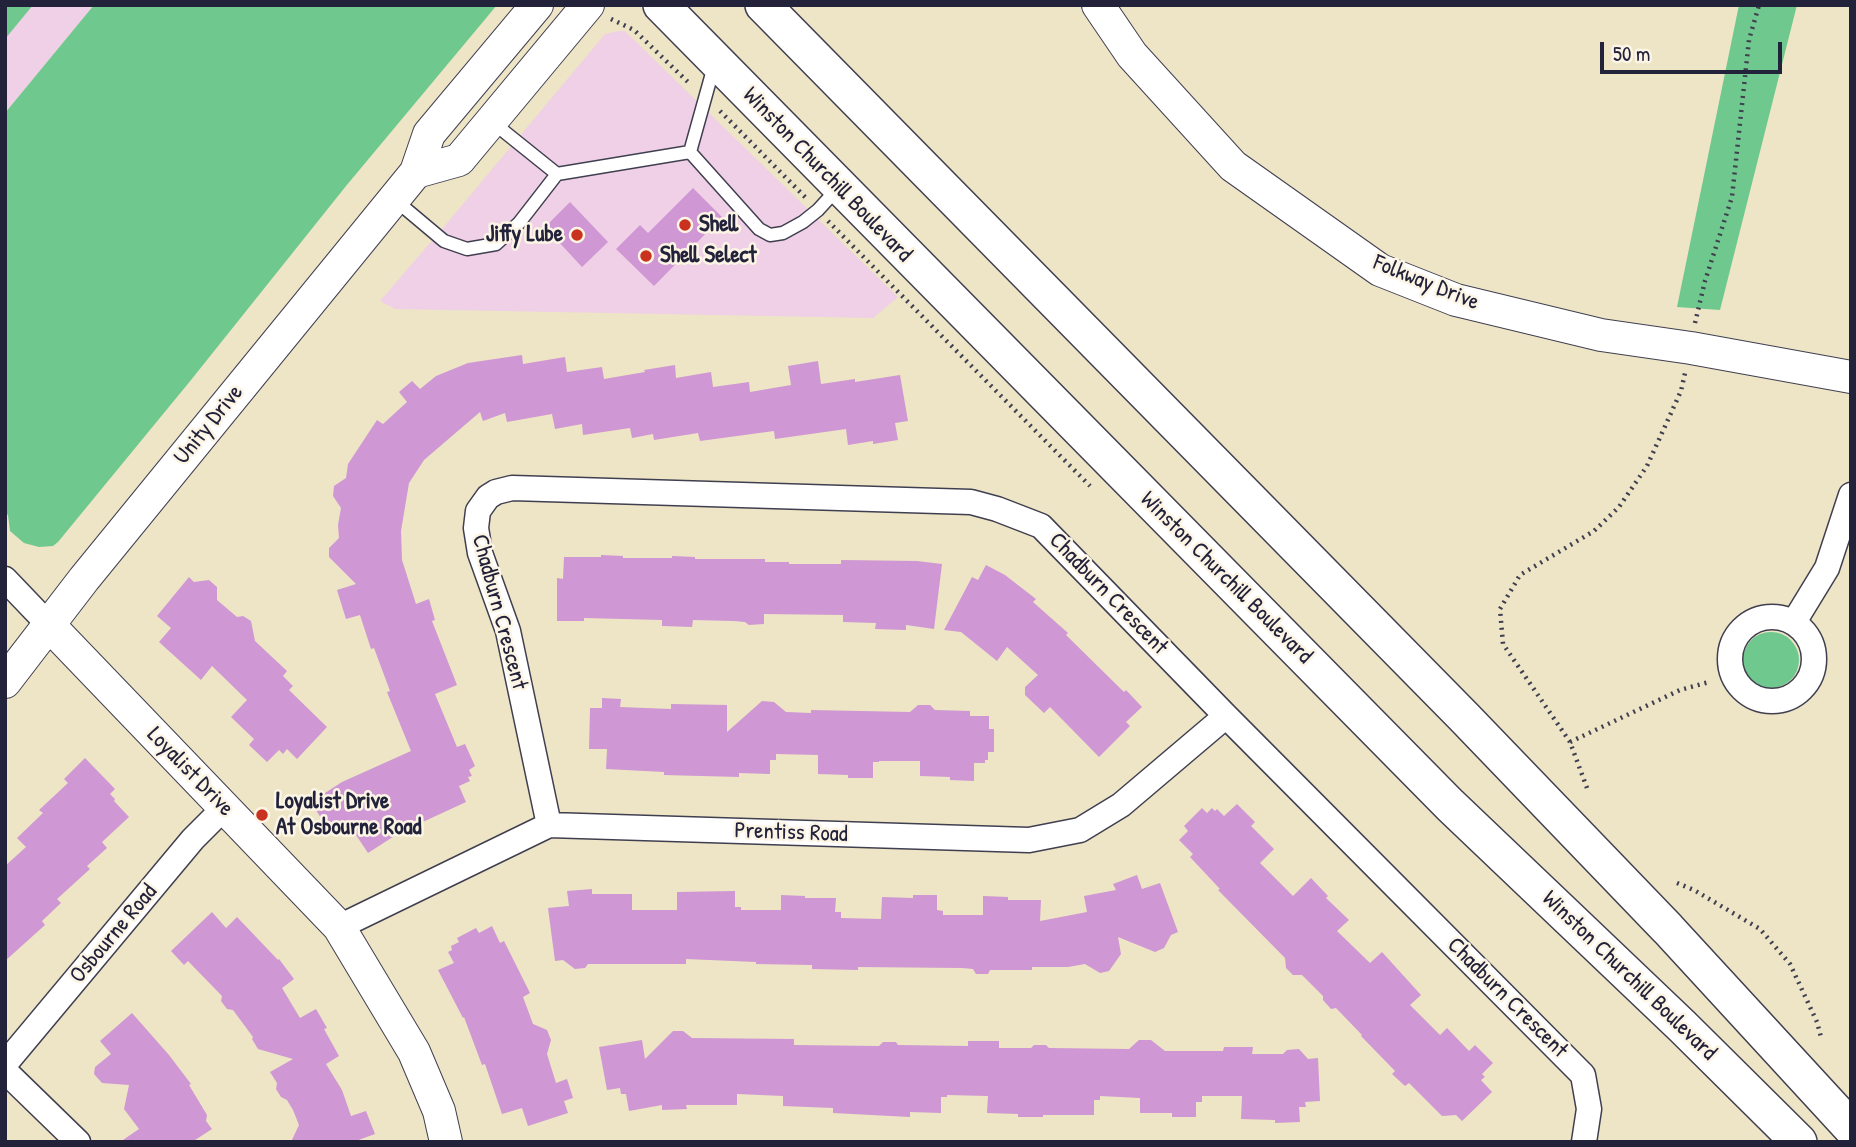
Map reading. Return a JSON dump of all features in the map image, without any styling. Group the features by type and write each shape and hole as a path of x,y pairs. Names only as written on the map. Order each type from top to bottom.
{"main road":[{"name":"Winston Churchill Boulevard","path":"662,5 1450,805 1682,1026 1799,1142"},
{"path":"763,5 1464,717 1677,939 1851,1128"}],"street":[{"name":"Unity Drive","path":"5,682 83,579 416,172 429,134 537,5"},
{"name":"Folkway Drive","path":"1098,5 1132,55 1233,166 1380,270 1456,300 1601,335 1851,377"},
{"path":"416,172 459,160 491,121 600,13"},
{"name":"Chadburn Crescent","path":"549,825 508,631 480,553 476,528 478,511 488,497 504,489 526,489 971,502 997,509 1041,526 1583,1075 1590,1109 1584,1142"},
{"path":"1794,622 1827,568 1851,495"},
{"path":"5,579 48,625"},
{"name":"Loyalist Drive","path":"48,625 340,927 414,1052 439,1111 446,1142"},
{"name":"Prentiss Road","path":"340,927 549,825 1029,840 1080,830 1121,805 1226,716"},
{"name":"Osbourne Road","path":"5,1064 193,839 225,807"},
{"path":"5,1070 78,1142"}],"lane":[{"path":"690,152 715,60"},
{"path":"491,121 556,174"},
{"path":"394,199 444,241 467,249 496,244 519,223 556,174 690,152"},
{"path":"690,152 759,229 770,235 783,233 803,222 839,187"}],"path":[{"path":"1587,788 1570,742 1503,644 1500,609 1520,575 1594,531 1619,507 1647,466 1681,391 1705,281 1732,197 1749,40 1759,5"},
{"path":"600,13 634,30 690,84"},
{"path":"723,114 803,195"},
{"path":"1570,742 1680,690 1709,682"},
{"path":"1677,883 1694,890 1760,929 1790,964 1817,1022 1821,1037"}],"shaded area":[{"path":"5,5 94,5 5,113"},
{"path":"625,31 898,297 873,318 395,309 380,301 605,34"}],"green space":[{"path":"5,5 33,5 5,39"},
{"path":"94,5 497,5 346,186 58,542 53,546 39,547 24,543 10,531 8,515 5,512 5,113"},
{"path":"1739,5 1797,5 1720,310 1677,307"},
{"path":"1771,632 1782,634 1791,640 1797,649 1797,671 1791,680 1782,686 1771,688 1760,686 1751,680 1745,671 1743,660 1745,649 1751,640 1760,634"}],"building":[{"name":"Shell","path":"693,188 722,217 654,286 616,249 640,225 648,233"},
{"name":"Jiffy Lube","path":"570,202 608,242 582,267 545,227"},
{"path":"522,355 523,364 565,357 567,372 602,367 604,379 675,365 676,378 711,372 713,387 749,382 750,392 791,385 788,366 818,361 821,384 900,375 908,421 895,423 898,440 848,445 846,429 775,439 774,431 700,441 698,433 654,440 653,434 632,438 630,428 583,435 582,424 555,429 552,414 507,422 505,413 483,421 480,412 424,460 409,483 401,531 402,560 416,604 429,599 435,620 432,621 457,685 435,694 457,747 465,744 475,766 469,770 472,776 468,777 470,781 459,786 466,802 399,833 368,853 346,820 329,831 311,802 342,782 411,751 360,615 346,619 337,590 356,584 329,557 329,548 339,538 341,508 333,496 334,486 346,478 348,464 377,420 383,424 407,402 399,392 412,381 420,389 436,376 468,363"},
{"path":"601,555 623,558 672,556 695,559 765,559 765,562 789,564 841,564 841,560 942,564 934,629 906,625 906,630 875,629 876,623 843,622 843,615 764,614 764,624 693,620 692,627 662,626 662,620 584,618 584,621 557,621 557,578 563,579 564,557"},
{"path":"986,565 1005,575 1036,599 1033,602 1142,707 1126,722 1130,726 1099,757 1050,707 1044,713 1025,695 1025,687 1038,675 1007,647 997,661 961,632 944,630 972,577 978,580"},
{"path":"189,577 194,582 209,580 217,587 217,600 237,617 243,616 251,621 255,641 287,671 283,676 293,686 289,690 327,727 297,759 287,749 283,754 279,750 267,762 249,745 254,739 231,717 247,700 212,666 201,680 159,642 171,628 157,616"},
{"path":"602,698 621,699 620,707 671,709 671,704 727,705 727,732 762,701 774,702 786,712 811,713 811,710 910,712 918,705 930,705 935,710 970,711 970,716 989,716 989,729 994,729 994,752 988,752 988,760 985,760 985,763 974,763 974,781 920,776 920,761 873,762 873,778 818,774 818,755 776,754 776,760 770,760 770,774 739,773 739,777 664,775 664,772 606,769 607,749 589,749 590,708 602,708"},
{"path":"85,758 115,789 110,794 129,817 102,842 107,848 87,866 90,869 57,899 61,903 42,921 45,925 5,961 5,866 26,847 17,838 43,813 39,810 68,783 64,779"},
{"path":"1237,804 1255,822 1251,826 1274,849 1260,863 1293,896 1311,878 1328,896 1326,898 1349,920 1337,931 1370,963 1382,952 1421,995 1410,1005 1440,1035 1447,1028 1469,1051 1475,1045 1493,1063 1482,1074 1485,1077 1481,1080 1492,1092 1462,1121 1456,1115 1442,1116 1409,1083 1405,1086 1392,1074 1395,1071 1336,1008 1331,1009 1323,996 1302,975 1293,975 1286,968 1285,958 1218,890 1220,889 1190,857 1193,854 1179,840 1188,831 1184,826 1202,808 1207,813 1212,808 1215,811 1217,809 1224,816"},
{"path":"1137,875 1142,889 1160,883 1178,932 1171,935 1164,948 1155,952 1118,937 1121,954 1109,971 1100,973 1085,964 1032,967 1032,970 990,970 988,974 976,974 973,969 962,968 812,969 812,965 686,959 686,964 588,964 585,968 575,969 563,960 555,961 548,908 569,906 567,891 592,889 592,894 632,894 632,910 677,910 677,892 735,891 735,907 741,907 741,910 781,910 781,895 805,896 836,898 835,912 841,912 841,918 881,919 882,897 913,898 913,895 937,895 937,910 943,911 943,915 983,915 983,896 1008,897 1008,900 1041,900 1040,921 1087,912 1084,896 1116,890 1113,884"},
{"path":"212,912 226,928 237,917 279,959 294,979 282,988 300,1018 316,1009 339,1056 326,1064 342,1090 351,1116 366,1111 375,1134 353,1142 291,1142 299,1125 287,1100 281,1097 276,1089 277,1083 270,1072 293,1059 258,1049 253,1037 233,1010 227,1009 221,1001 222,996 188,961 184,965 171,951"},
{"path":"492,926 500,943 504,941 530,993 523,997 533,1024 547,1030 551,1040 547,1054 556,1083 567,1079 573,1098 564,1101 568,1113 528,1126 522,1108 502,1114 485,1064 482,1065 464,1017 438,970 454,963 448,952 452,950 451,946 459,942 457,938 476,928 479,933"},
{"path":"132,1013 191,1084 189,1085 207,1115 206,1121 212,1129 192,1142 120,1142 139,1129 124,1109 129,1085 102,1083 94,1074 95,1067 111,1054 100,1041"},
{"path":"673,1031 683,1031 692,1038 794,1039 794,1045 879,1046 883,1042 896,1042 898,1045 968,1046 968,1041 999,1041 999,1048 1046,1045 1049,1048 1129,1049 1139,1040 1151,1040 1165,1051 1223,1051 1224,1047 1253,1047 1252,1054 1283,1054 1287,1050 1299,1049 1308,1059 1318,1058 1320,1101 1305,1102 1306,1107 1299,1107 1300,1122 1275,1123 1275,1120 1241,1119 1242,1096 1202,1096 1202,1102 1196,1102 1196,1117 1172,1117 1172,1113 1140,1113 1140,1098 1100,1096 1100,1100 1094,1100 1094,1115 1043,1117 987,1113 988,1096 947,1095 941,1097 941,1113 910,1112 910,1117 833,1113 833,1108 783,1106 783,1096 737,1094 737,1105 686,1105 687,1109 662,1110 662,1105 629,1111 626,1094 621,1094 620,1088 607,1090 599,1047 642,1040 645,1059"}],"place":[{"name":"Shell","path":"685,225"},
{"name":"Jiffy Lube","path":"577,235"},
{"name":"Shell Select","path":"646,256"},
{"name":"Loyalist Drive At Osbourne Road","path":"262,815"}]}
